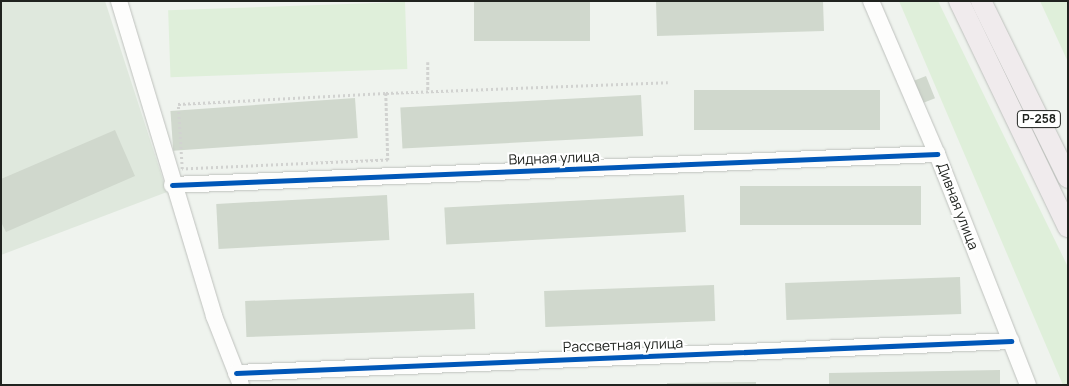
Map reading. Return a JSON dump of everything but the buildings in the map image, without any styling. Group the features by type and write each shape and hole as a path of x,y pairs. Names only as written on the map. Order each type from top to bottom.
{"main road":[{"path":"959,1 1068,227"},
{"name":"Р-258","path":"981,1 1068,178"}],"street":[{"path":"119,1 172,185 214,316 239,379"},
{"name":"Дивная улица","path":"871,1 937,154 1028,385"},
{"name":"Видная улица","path":"172,185 937,154"},
{"name":"Рассветная улица","path":"239,379 1011,341"}],"path":[{"path":"428,62 428,91"},
{"path":"386,93 388,160 182,169 178,104 386,93 428,91 668,82"}],"shaded area":[{"path":"1,1 105,1 167,192 1,255"}],"green space":[{"path":"899,1 938,1 1068,267 1068,385 1063,385"},
{"path":"1040,1 1068,1 1068,62"},
{"path":"405,2 407,69 170,77 168,10"}],"cycle path":[{"path":"172,185 937,154"},
{"path":"236,373 1011,341"}]}
